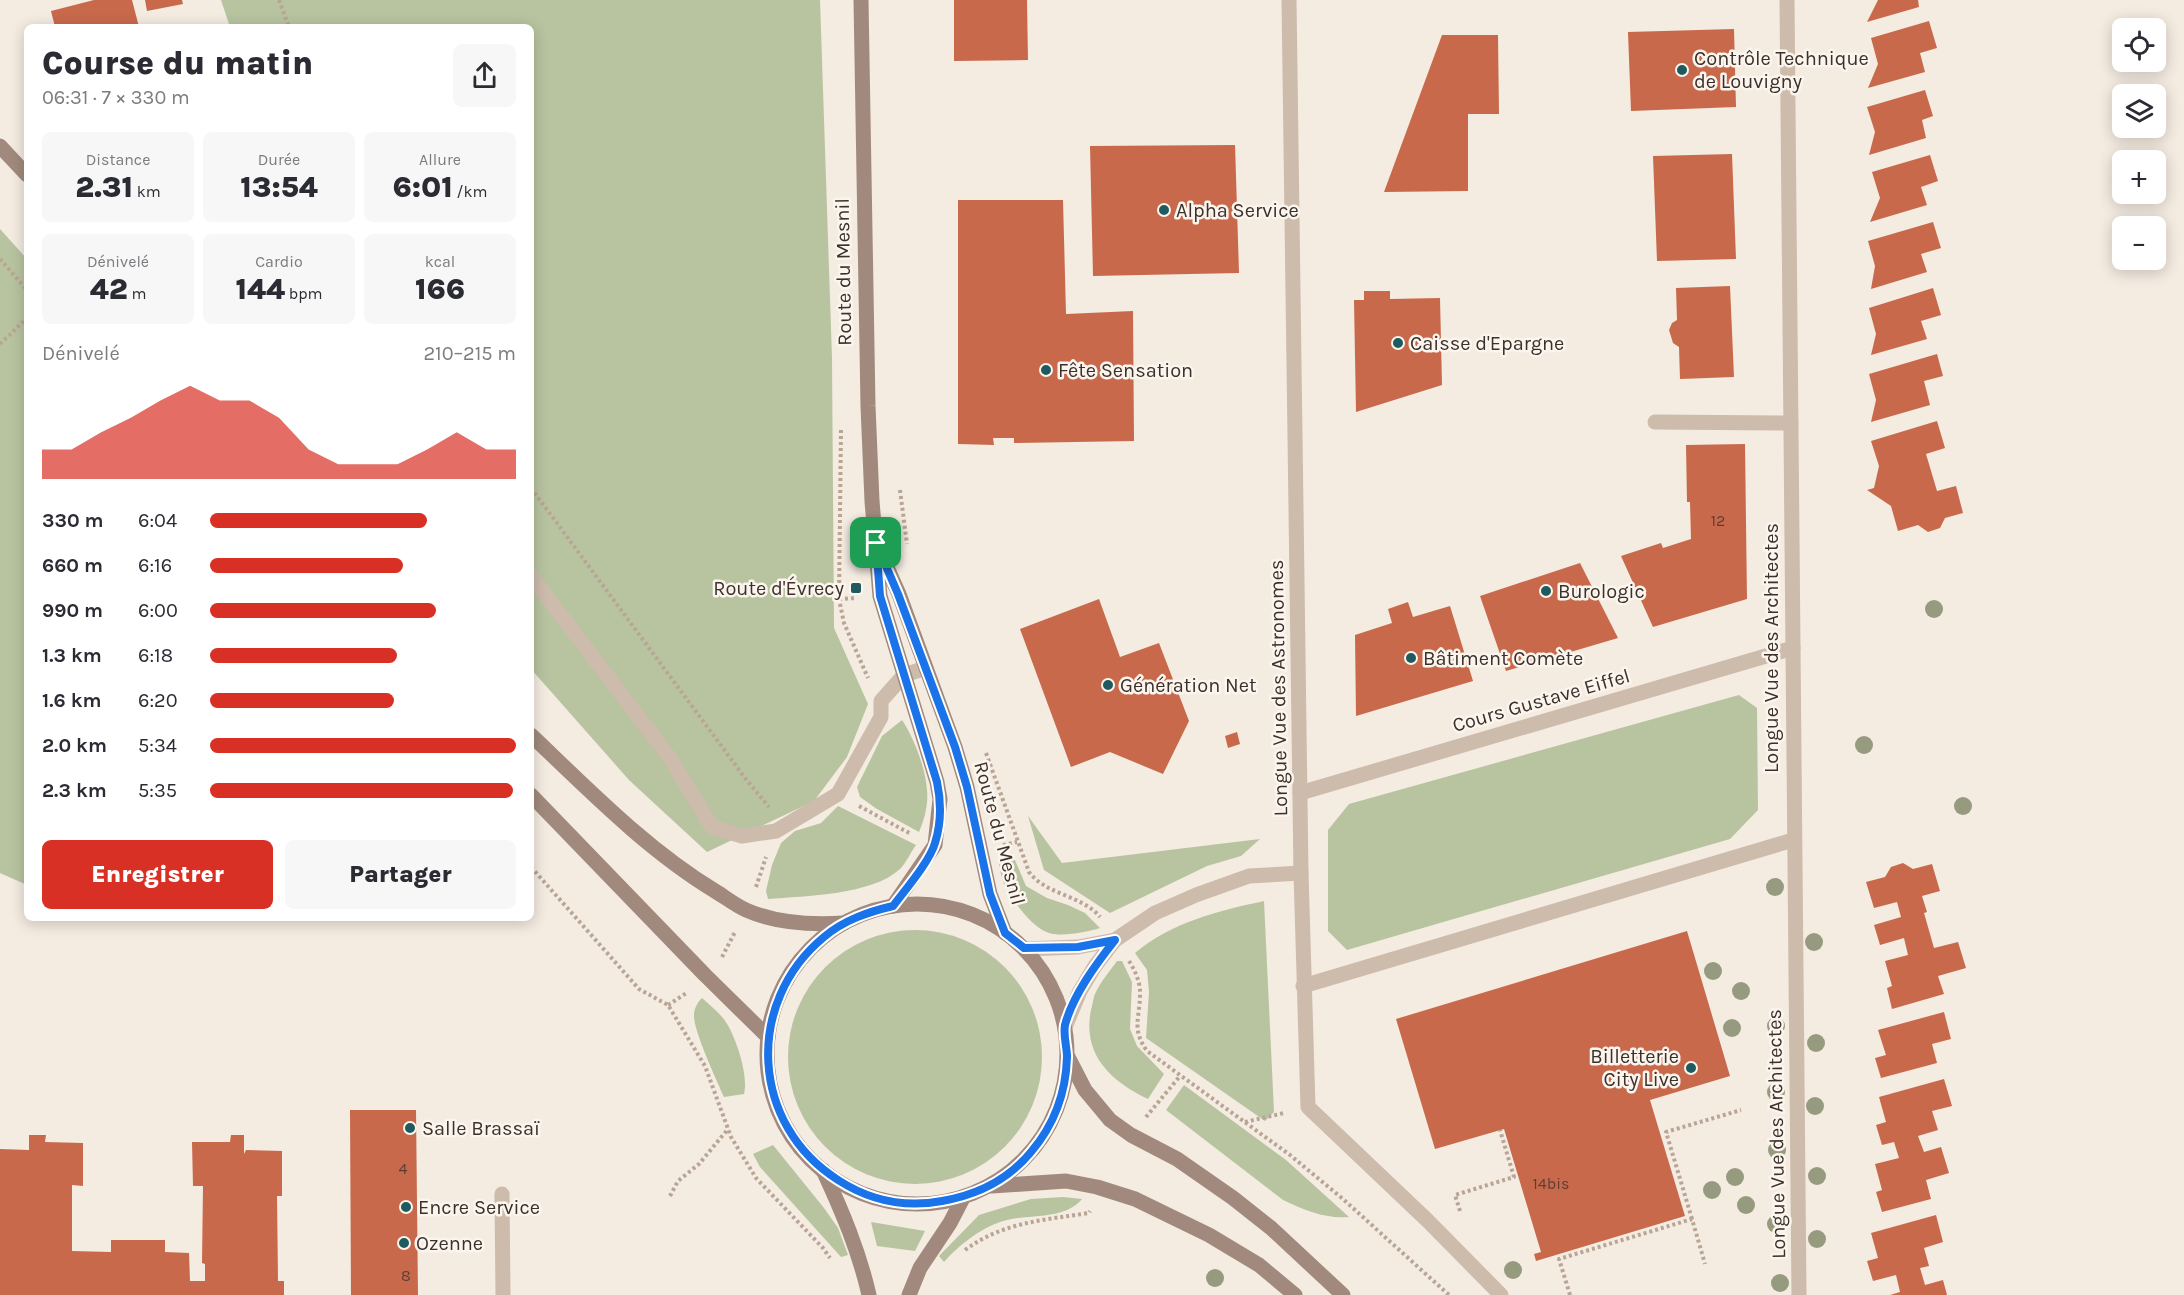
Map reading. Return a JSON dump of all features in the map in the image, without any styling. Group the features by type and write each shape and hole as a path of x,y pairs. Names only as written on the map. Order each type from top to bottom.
{"main road":[{"name":"Route du Mesnil","path":"861,0 868,406 880,596 937,782 940,799 935,845 893,906"},
{"path":"0,146 24,172"},
{"name":"Route du Mesnil","path":"876,543 926,668 967,787 990,894 1005,933"},
{"path":"534,738 625,823 691,876 746,909 770,918 820,925 844,923"},
{"path":"534,798 768,1037"},
{"path":"923,904 952,908 980,918 1005,933 1024,948 1042,972 1056,998 1065,1027 1067,1055 1065,1081 1058,1107 1031,1153 1012,1171 990,1186 963,1198 927,1204 889,1202 854,1190 823,1170 801,1150 785,1125 774,1097 768,1067 768,1037 777,1003 793,971 807,952 844,923 868,912 893,906 923,904"},
{"path":"1067,1055 1085,1090 1110,1120 1131,1135 1177,1159 1233,1198 1271,1228 1343,1295"},
{"path":"823,1170 844,1214 862,1265 869,1295"},
{"path":"990,1186 1066,1181 1097,1186 1135,1199 1209,1235 1259,1265 1295,1295"},
{"path":"909,1295 920,1268 950,1223 963,1198"}],"street":[{"name":"Longue Vue des Astronomes","path":"1289,0 1301,873 1308,1107"},
{"name":"Longue Vue des Architectes","path":"1787,0 1799,1295"},
{"path":"1655,422 1791,423"},
{"path":"534,580 670,758 712,826 742,836 776,831 838,794 881,717 881,701 904,675 926,668"},
{"name":"Cours Gustave Eiffel","path":"1300,793 1793,648"},
{"path":"1304,986 1794,840"},
{"path":"1065,1027 1080,992 1095,966 1115,940 1155,913 1205,891 1250,876 1301,873"},
{"path":"1024,948 1078,947 1115,940"},
{"path":"1308,1107 1428,1221 1501,1295"},
{"path":"502,1194 503,1295"}],"path":[{"path":"279,0 288,24"},
{"path":"0,259 24,287"},
{"path":"0,344 24,321"},
{"path":"534,492 738,768 784,826"},
{"path":"839,599 844,623 859,661 881,701"},
{"path":"838,794 919,838"},
{"path":"1017,842 1033,877 1084,904 1102,921"},
{"path":"534,870 639,989 668,1005 705,1066 728,1129 756,1178 823,1248 832,1262"},
{"path":"724,955 736,930"},
{"path":"1126,956 1135,970 1139,985 1140,996 1136,1026 1139,1040 1147,1051 1290,1155 1343,1199 1449,1295"},
{"path":"668,1005 694,988"},
{"path":"1155,1107 1180,1076"},
{"path":"1245,1122 1308,1107"},
{"path":"1705,1264 1666,1131 1741,1110"},
{"path":"670,1196 678,1181 699,1164 728,1129"},
{"path":"1460,1211 1455,1195 1514,1177 1500,1130"},
{"path":"959,1257 966,1249 1007,1227 1089,1214 1091,1206"},
{"path":"1570,1295 1559,1259 1692,1219"}],"green space":[{"path":"221,0 820,0 832,358 834,628 868,704 847,757 814,801 707,852 629,780 534,672 534,24 229,24"},
{"path":"0,229 24,256 24,884 0,873"},
{"path":"1739,695 1757,708 1758,810 1730,839 1347,950 1328,931 1328,830 1349,804"},
{"path":"902,720 922,763 927,787 926,812 919,832 860,797 857,787 882,736"},
{"path":"838,806 916,845 902,867 888,878 856,889 837,893 768,899 766,891 772,865 781,843 795,831 821,823"},
{"path":"1028,816 1062,863 1260,839 1241,856 1207,866 1110,913 1044,870"},
{"path":"1012,853 1026,886 1047,898 1085,913 1100,928 1061,934 1049,933 1036,926 1018,906 1002,880 998,859"},
{"path":"1264,901 1274,1112 1265,1121 1146,1038 1149,992 1147,970 1135,953 1164,933 1196,919"},
{"path":"915,930 940,933 963,940 975,945 1005,967 1027,997 1032,1009 1039,1032 1042,1057 1039,1082 1032,1105 1027,1117 1005,1147 975,1169 963,1174 940,1181 915,1184 890,1181 867,1174 855,1169 825,1147 803,1117 798,1105 791,1082 788,1057 791,1032 798,1009 803,997 825,967 855,945 867,940 890,933"},
{"path":"1117,961 1122,961 1132,982 1130,1029 1137,1046 1164,1074 1148,1099 1111,1075 1095,1053 1091,1040 1089,1026 1094,996"},
{"path":"702,998 723,1018 732,1034 745,1076 744,1094 724,1097 716,1080 695,1022 695,1010"},
{"path":"1184,1085 1286,1160 1349,1217 1323,1215 1283,1200 1166,1110"},
{"path":"773,1145 838,1228 848,1255 841,1257 760,1167 753,1154"},
{"path":"1063,1197 1082,1199 1075,1206 1057,1213 1016,1218 998,1223 972,1236 944,1262 939,1256 979,1215 1031,1199"},
{"path":"871,1222 925,1231 915,1251 877,1246"}],"building":[{"path":"94,0 132,0 138,24 54,24 51,11"},
{"path":"145,0 182,0 183,4 147,11"},
{"path":"954,0 1027,0 1028,60 954,61"},
{"path":"1878,0 1918,0 1919,7 1867,22"},
{"path":"1929,21 1937,48 1920,53 1925,72 1868,88 1878,64 1871,38"},
{"name":"Contrôle Technique de Louvigny","path":"1734,29 1736,107 1631,111 1628,32"},
{"path":"1442,35 1498,35 1499,114 1468,114 1468,191 1384,192"},
{"path":"1925,90 1933,116 1922,120 1926,138 1869,155 1875,132 1867,107"},
{"name":"Alpha Service","path":"1235,145 1239,273 1093,276 1090,146"},
{"path":"1732,154 1736,259 1657,261 1653,156"},
{"path":"1930,155 1938,181 1921,187 1927,205 1870,222 1880,198 1872,172"},
{"name":"Fête Sensation","path":"958,200 1063,200 1066,314 1133,311 1134,441 1014,443 1014,438 993,438 994,445 958,444"},
{"path":"1933,222 1941,248 1921,254 1927,272 1871,289 1875,266 1868,241"},
{"path":"1730,286 1734,377 1680,379 1679,347 1673,343 1669,330 1672,323 1677,320 1676,288"},
{"path":"1933,288 1941,315 1921,321 1927,339 1871,355 1876,334 1869,308"},
{"name":"Caisse d'Epargne","path":"1364,291 1390,291 1390,299 1440,298 1442,385 1356,412 1354,300 1364,300"},
{"path":"1937,354 1943,376 1924,381 1930,405 1871,422 1876,400 1869,374"},
{"path":"1937,421 1945,448 1926,454 1937,491 1956,486 1963,513 1945,518 1940,528 1928,532 1918,525 1898,531 1891,506 1867,490 1874,488 1879,466 1871,441"},
{"path":"1745,444 1747,599 1653,627 1621,556 1661,543 1663,548 1691,539 1690,502 1687,502 1686,445"},
{"path":"1580,563 1618,638 1506,671 1480,596"},
{"name":"Génération Net","path":"1099,599 1120,657 1159,643 1189,721 1163,774 1110,752 1071,767 1020,629"},
{"name":"Bâtiment Comète","path":"1408,602 1413,617 1450,606 1473,681 1356,716 1355,635 1392,623 1388,609"},
{"path":"1237,732 1240,744 1228,748 1225,736"},
{"path":"1903,863 1913,869 1932,864 1940,891 1922,896 1927,912 1924,913 1934,948 1958,942 1966,968 1938,976 1944,994 1892,1009 1887,988 1892,986 1885,961 1908,955 1904,938 1880,945 1874,925 1901,917 1897,902 1874,908 1866,882 1885,877 1891,867"},
{"path":"1687,931 1730,1076 1650,1100 1685,1216 1536,1261 1534,1254 1541,1252 1504,1129 1435,1149 1396,1019"},
{"path":"1944,1012 1951,1039 1932,1044 1937,1063 1881,1078 1875,1058 1886,1055 1878,1030"},
{"path":"1944,1079 1952,1106 1932,1111 1938,1130 1918,1136 1924,1152 1941,1147 1949,1173 1926,1180 1931,1199 1882,1212 1876,1192 1882,1190 1875,1164 1899,1158 1894,1142 1882,1145 1876,1125 1886,1122 1879,1097"},
{"path":"350,1110 416,1110 418,1295 351,1295"},
{"path":"29,1135 46,1135 45,1142 83,1143 83,1186 72,1185 72,1251 111,1252 111,1240 165,1240 165,1252 189,1253 190,1281 205,1281 205,1264 202,1263 203,1186 193,1186 192,1142 230,1142 231,1135 244,1135 244,1154 246,1150 282,1151 282,1196 277,1196 278,1281 284,1281 284,1295 0,1295 0,1149 29,1150"},
{"path":"1936,1215 1943,1242 1924,1248 1929,1266 1920,1268 1925,1285 1943,1280 1947,1295 1890,1295 1900,1292 1896,1275 1873,1281 1867,1261 1878,1258 1871,1233"}],"place":[{"name":"Contrôle Technique de Louvigny","path":"1682,70"},
{"name":"Alpha Service","path":"1164,210"},
{"name":"Caisse d'Epargne","path":"1398,343"},
{"name":"Fête Sensation","path":"1046,370"},
{"name":"Route d'Évrecy","path":"856,588"},
{"name":"Burologic","path":"1546,591"},
{"name":"Bâtiment Comète","path":"1411,658"},
{"name":"Génération Net","path":"1108,685"},
{"name":"Billetterie City Live","path":"1691,1068"},
{"name":"Salle Brassaï","path":"410,1128"},
{"name":"Encre Service","path":"406,1207"},
{"name":"Ozenne","path":"404,1243"}],"route":[{"path":"876,543 898,594 955,747 967,787 990,894 1005,933 1024,948 1078,947 1115,940 1095,966 1080,992 1065,1027 1067,1055 1065,1081 1058,1107 1031,1153 1012,1171 990,1186 963,1198 927,1204 889,1202 854,1190 823,1170 801,1150 785,1125 774,1097 768,1067 768,1037 773,1014 781,992 793,971 807,952 844,923 868,912 893,906 935,845 938,831 940,799 937,782 880,596 876,543"}]}
